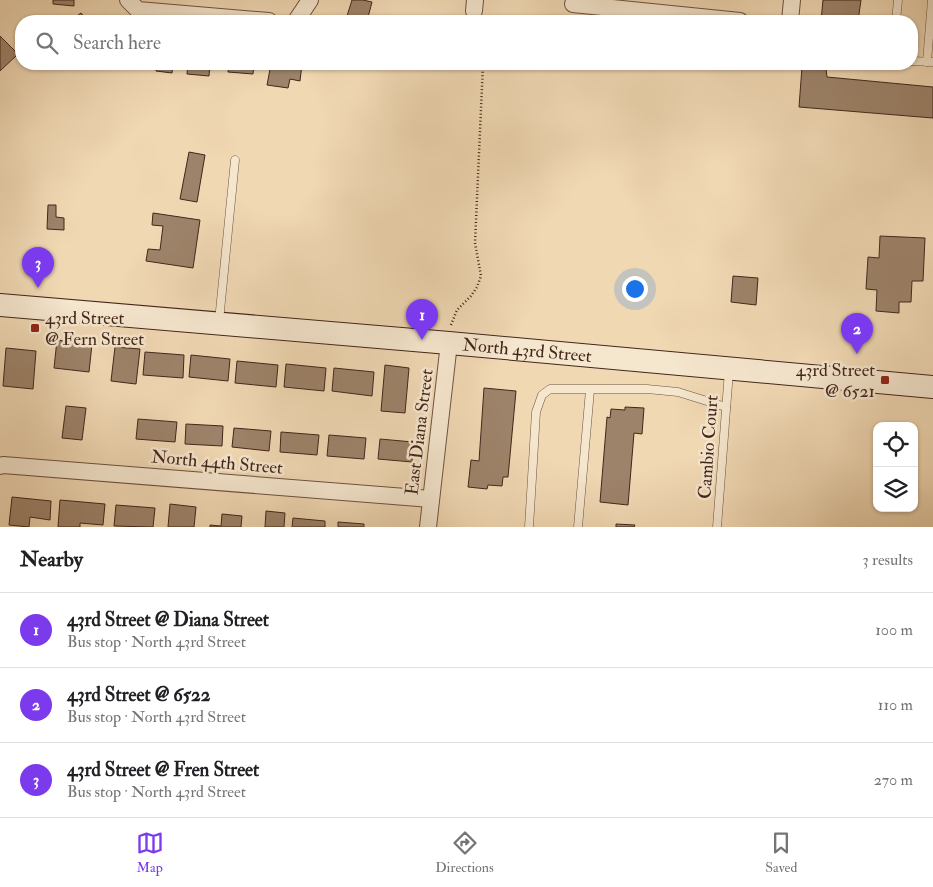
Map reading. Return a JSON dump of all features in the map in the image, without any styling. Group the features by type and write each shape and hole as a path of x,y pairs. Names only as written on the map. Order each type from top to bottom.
{"street":[{"path":"128,0 138,10 198,15"},
{"path":"300,15 310,0"},
{"path":"791,15 792,0"},
{"path":"574,4 681,15"},
{"name":"North 43rd Street","path":"0,305 219,324 450,335 729,369 933,387"},
{"name":"East Diana Street","path":"428,527 450,335"},
{"name":"North 44th Street","path":"0,466 3,464 431,500"}],"lane":[{"path":"897,15 898,0"},
{"path":"930,62 932,0"},
{"path":"219,324 235,160"},
{"name":"Cambio Court","path":"717,527 729,369"},
{"path":"529,527 536,412 542,395 550,389 647,389 678,392 726,406"},
{"path":"578,527 590,390"}],"path":[{"path":"450,335 457,310 471,296 477,287 480,276 475,243 483,70"}],"building":[{"path":"53,0 74,0 74,6 53,4"},
{"path":"352,0 372,2 369,15 347,15"},
{"path":"823,0 861,0 859,15 822,15"},
{"path":"0,36 15,51 15,57 0,71"},
{"path":"156,70 172,70 172,73"},
{"path":"187,70 210,70 209,76 187,74"},
{"path":"228,70 253,70 253,74 228,72"},
{"path":"270,70 301,70 300,81 290,79 288,88 267,85"},
{"path":"802,70 826,70 827,77 933,87 933,118 799,107"},
{"path":"189,152 205,155 197,202 180,199"},
{"path":"48,205 56,205 56,217 64,218 64,230 47,229"},
{"path":"153,213 200,220 193,268 146,261 148,249 160,250 163,226 152,225"},
{"path":"880,236 925,238 923,281 912,281 911,302 899,302 899,313 876,311 877,290 866,289 868,257 879,258"},
{"path":"733,276 758,278 756,305 731,302"},
{"path":"57,340 92,344 89,372 54,368"},
{"path":"115,347 140,349 136,384 111,381"},
{"path":"6,348 36,351 33,389 3,386"},
{"path":"145,352 184,355 183,378 143,375"},
{"path":"191,355 230,359 228,381 189,377"},
{"path":"237,361 278,365 276,387 235,383"},
{"path":"286,364 326,368 324,391 284,387"},
{"path":"385,365 409,368 405,413 381,411"},
{"path":"334,368 374,372 372,396 332,391"},
{"path":"484,388 516,391 508,477 503,477 502,486 488,485 487,489 468,487 471,460 479,461"},
{"path":"66,406 86,408 82,440 62,438"},
{"path":"625,407 644,408 642,434 634,433 628,505 600,502 607,417 610,418 611,409 625,410"},
{"path":"138,419 177,422 175,442 136,439"},
{"path":"186,424 223,426 222,446 185,444"},
{"path":"234,428 271,431 269,451 232,447"},
{"path":"281,432 319,435 317,455 280,452"},
{"path":"329,435 366,438 364,459 327,456"},
{"path":"380,439 413,442 412,462 378,459"},
{"path":"12,497 51,501 50,520 30,517 29,527 9,525"},
{"path":"60,500 105,504 103,525 80,523 80,527 58,527"},
{"path":"170,504 196,507 194,527 168,527"},
{"path":"116,505 155,508 153,527 114,526"},
{"path":"266,511 285,513 284,527 265,527"},
{"path":"222,514 242,516 241,527 210,527 210,525 221,526"},
{"path":"293,518 325,521 325,527 292,527"},
{"path":"338,522 364,524 364,527 338,527"},
{"path":"616,524 635,525 634,527 616,527"}],"place":[{"name":"43rd Street @ Fren Street","path":"38,288"},
{"name":"43rd Street @ Fern Street","path":"35,328"},
{"name":"43rd Street @ Diana Street","path":"422,340"},
{"name":"43rd Street @ 6522","path":"857,354"},
{"name":"43rd Street @ 6521","path":"885,380"}]}
